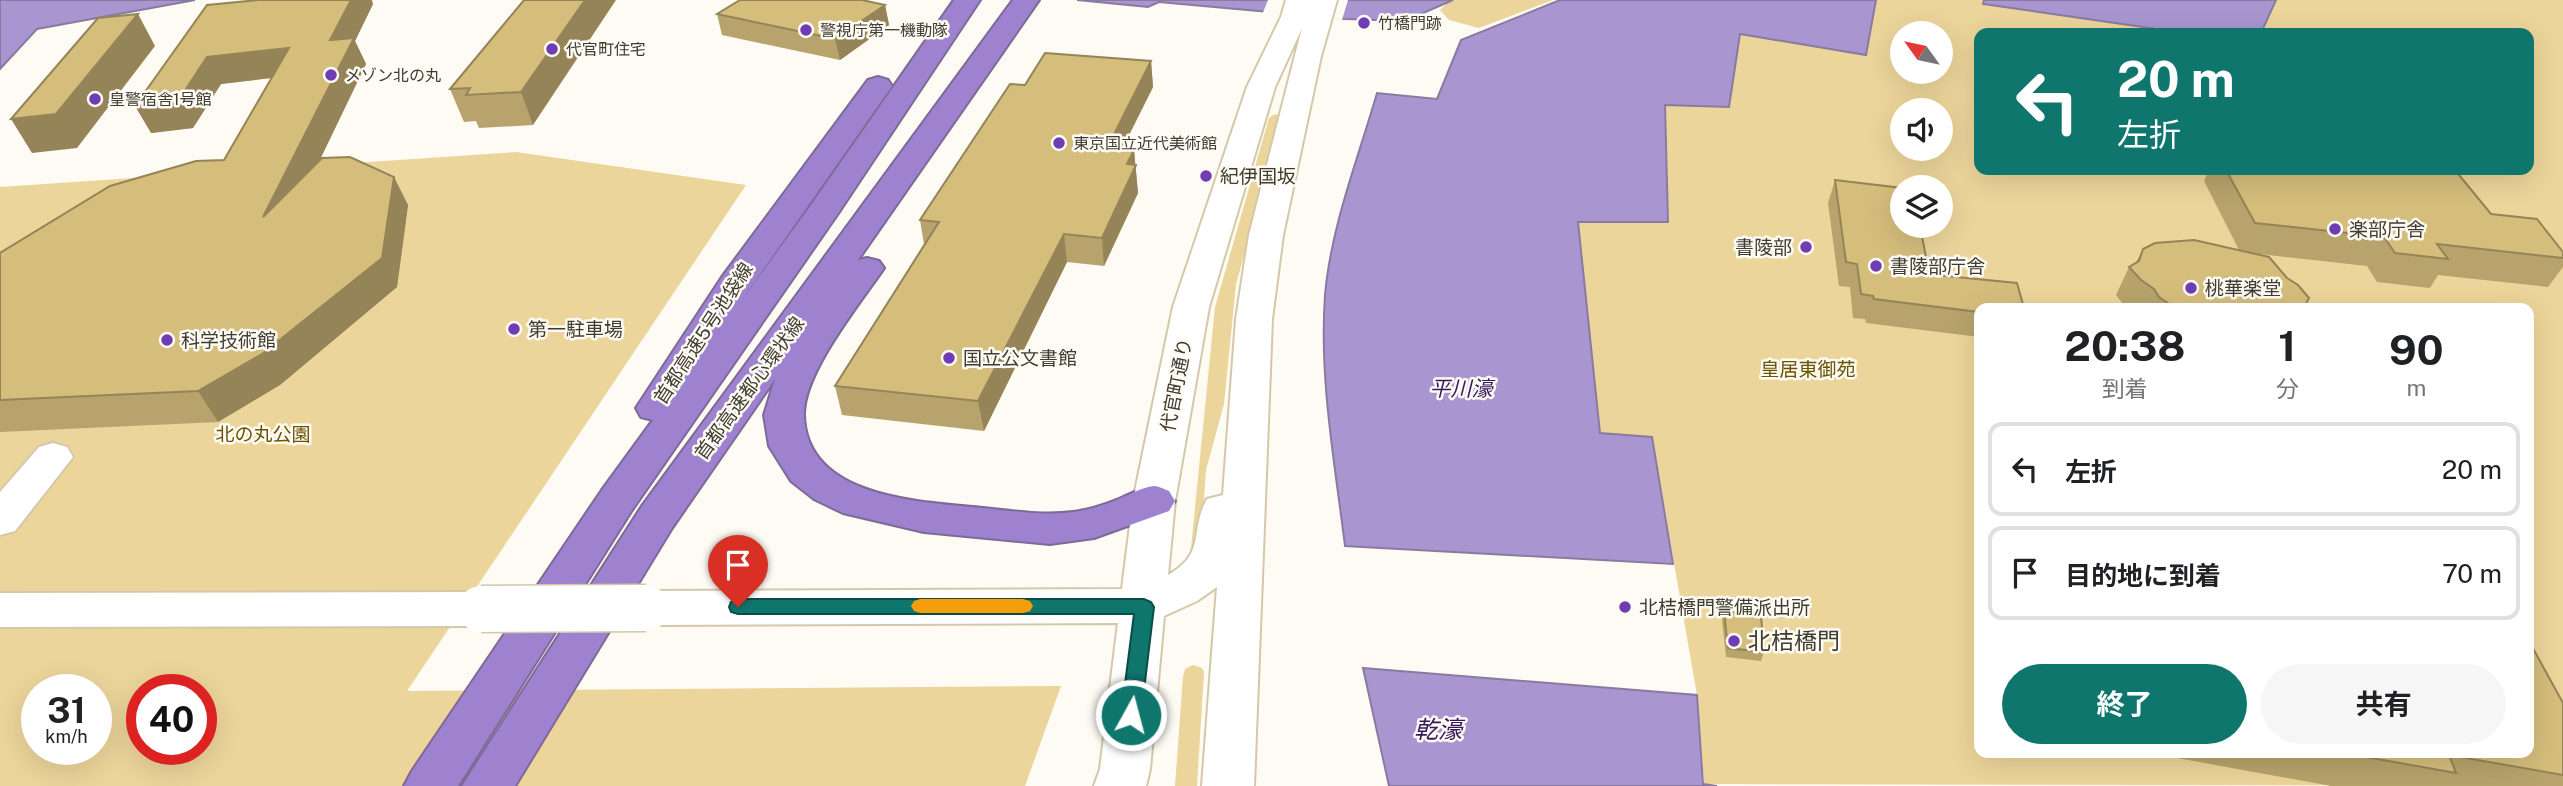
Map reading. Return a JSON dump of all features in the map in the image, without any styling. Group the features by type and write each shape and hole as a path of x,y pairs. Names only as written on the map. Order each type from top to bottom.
{"highway":[{"path":"940,0 847,214 800,369 788,393 784,414 787,437 795,457 811,475 833,492 892,514 1021,527 1071,527 1122,516 1154,501"},
{"name":"首都高速都心環状線","path":"488,786 847,214 967,0"},
{"path":"847,214 992,0"},
{"path":"847,214 924,179 975,74 1026,0"},
{"name":"首都高速都心環状線","path":"430,786 617,500 847,214"}],"street":[{"name":"代官町通り","path":"1228,786 1254,319 1266,235 1307,56 1309,9"},
{"name":"代官町通り","path":"1120,786 1125,769 1154,501 1191,307 1261,87 1309,9"},
{"path":"1208,252 1224,241 1246,234 1266,235"},
{"path":"0,610 1144,607 1191,585 1209,569 1218,551 1224,489 1249,411"},
{"path":"0,520 53,457"}],"green space":[{"path":"1450,0 1553,0 1479,28 1449,20 1440,10"},
{"name":"皇居東御苑","path":"1876,0 2563,0 2563,786 1704,784 1697,695 1652,437 1600,434 1578,222 1668,222 1665,105 1740,33 1865,55"},
{"path":"1275,114 1283,119 1236,284 1224,404 1206,470 1200,556 1190,558 1215,307 1269,118"},
{"name":"北の丸公園","path":"516,152 746,185 407,691 1061,686 1025,786 0,786 0,187"},
{"path":"1193,665 1202,668 1204,672 1197,786 1175,786 1183,676 1185,669"}],"water":[{"path":"0,0 195,0 37,29 0,69"},
{"path":"1077,0 1453,0 1405,21 1345,19 1159,2 1148,7"},
{"name":"平川濠","path":"1560,0 1876,0 1866,55 1740,34 1729,107 1665,105 1668,222 1578,222 1600,433 1652,437 1673,564 1345,546 1326,390 1325,295 1339,218 1377,93 1437,99 1461,40"},
{"path":"1984,0 2276,0 2263,28 2149,28 1983,4"},
{"name":"乾濠","path":"1363,668 1697,695 1703,784 1717,786 1389,786"}],"pier":[{"path":"1268,0 1348,0 1342,20 1262,15"}],"building":[{"name":"科学技術館","path":"258,0 351,0 330,40 354,38 263,217 322,158 350,157 394,177 382,258 262,354 198,391 0,400 0,253 110,186 196,161 224,160 289,48 207,57 178,101 135,106 207,5"},
{"path":"524,0 585,0 521,92 466,95 470,88 450,89"},
{"path":"740,0 862,0 885,5 835,39 717,14"},
{"path":"138,14 56,114 11,119 98,18"},
{"path":"1045,53 1151,61 1107,148 1134,150 1127,164 1136,165 1102,238 1064,234 978,401 835,386 939,222 920,220 1010,84 1025,85"},
{"path":"2229,175 2459,175 2491,214 2537,219 2563,252 2563,258 2437,244 2448,259 2395,253 2384,237 2255,223"},
{"path":"1835,180 1890,187 1890,238 1922,238 1928,267 1935,267 1936,275 2017,283 2023,303 1974,303 1974,311 1874,299 1873,296 1861,294 1857,264 1846,262"},
{"path":"2194,240 2269,257 2309,298 2306,303 2168,303 2129,267 2139,261 2143,249 2155,243"},
{"path":"1724,611 1761,616 1764,652 1728,648"},
{"path":"2534,650 2563,703 2563,775 2466,758 2534,758"},
{"path":"2372,758 2450,758 2456,773"}],"slow traffic":[{"path":"920,606 1023,606"}],"place":[{"name":"竹橋門跡","path":"1364,23"},
{"name":"警視庁第一機動隊","path":"806,30"},
{"name":"代官町住宅","path":"552,49"},
{"name":"メゾン北の丸","path":"331,75"},
{"name":"皇警宿舎1号館","path":"95,99"},
{"name":"東京国立近代美術館","path":"1059,143"},
{"name":"紀伊国坂","path":"1206,176"},
{"name":"楽部庁舎","path":"2335,229"},
{"name":"書陵部","path":"1806,247"},
{"name":"書陵部庁舎","path":"1876,266"},
{"name":"桃華楽堂","path":"2191,288"},
{"name":"第一駐車場","path":"514,329"},
{"name":"科学技術館","path":"167,340"},
{"name":"国立公文書館","path":"949,358"},
{"name":"北桔橋門警備派出所","path":"1625,607"},
{"name":"北桔橋門","path":"1734,641"}],"route":[{"path":"738,607 1144,607 1131,715"}]}
